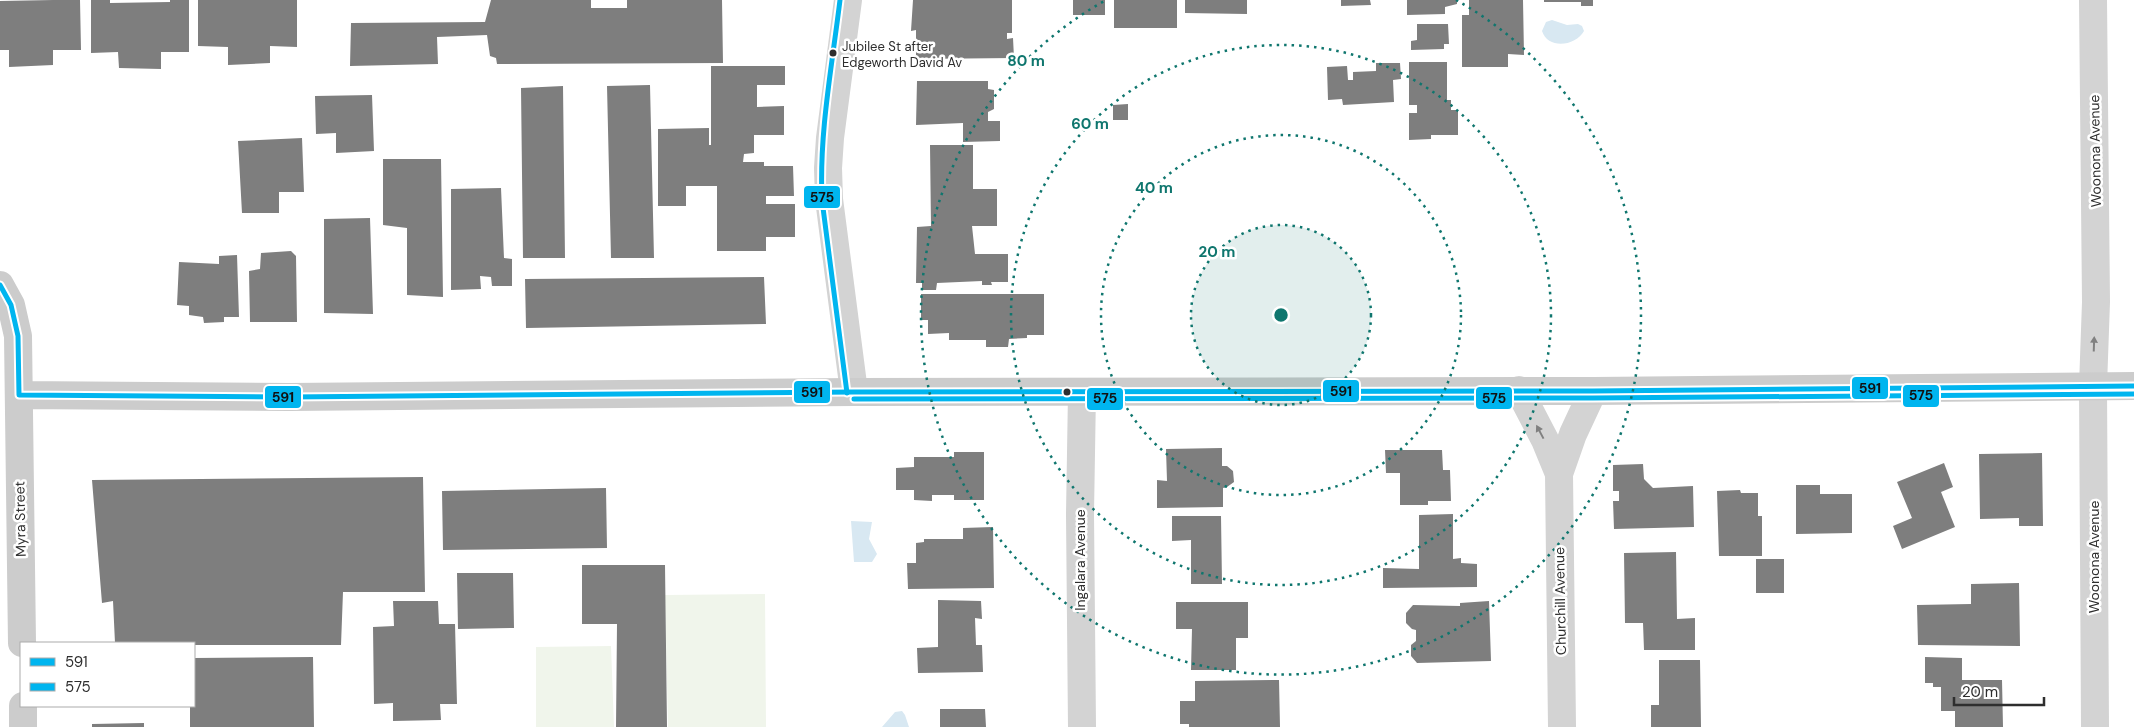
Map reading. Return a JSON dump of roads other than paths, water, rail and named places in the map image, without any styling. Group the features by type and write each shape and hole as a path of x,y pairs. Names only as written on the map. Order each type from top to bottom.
{"main road":[{"name":"Myra Street","path":"0,285 11,305 18,336 22,642"},
{"path":"19,396 289,397 854,392 1593,391 2134,386"},
{"path":"23,707 23,727"}],"street":[{"path":"848,0 828,168 829,199 854,392"},
{"name":"Woonona Avenue","path":"2093,0 2096,302 2093,386 2095,727"},
{"name":"Churchill Avenue","path":"1519,390 1545,440 1559,474"},
{"name":"Churchill Avenue","path":"1562,727 1559,474 1573,434 1593,391"},
{"name":"Ingalara Avenue","path":"1082,392 1080,524 1082,727"}],"place":[{"name":"Jubilee St after Edgeworth David Av","path":"833,53"}]}
